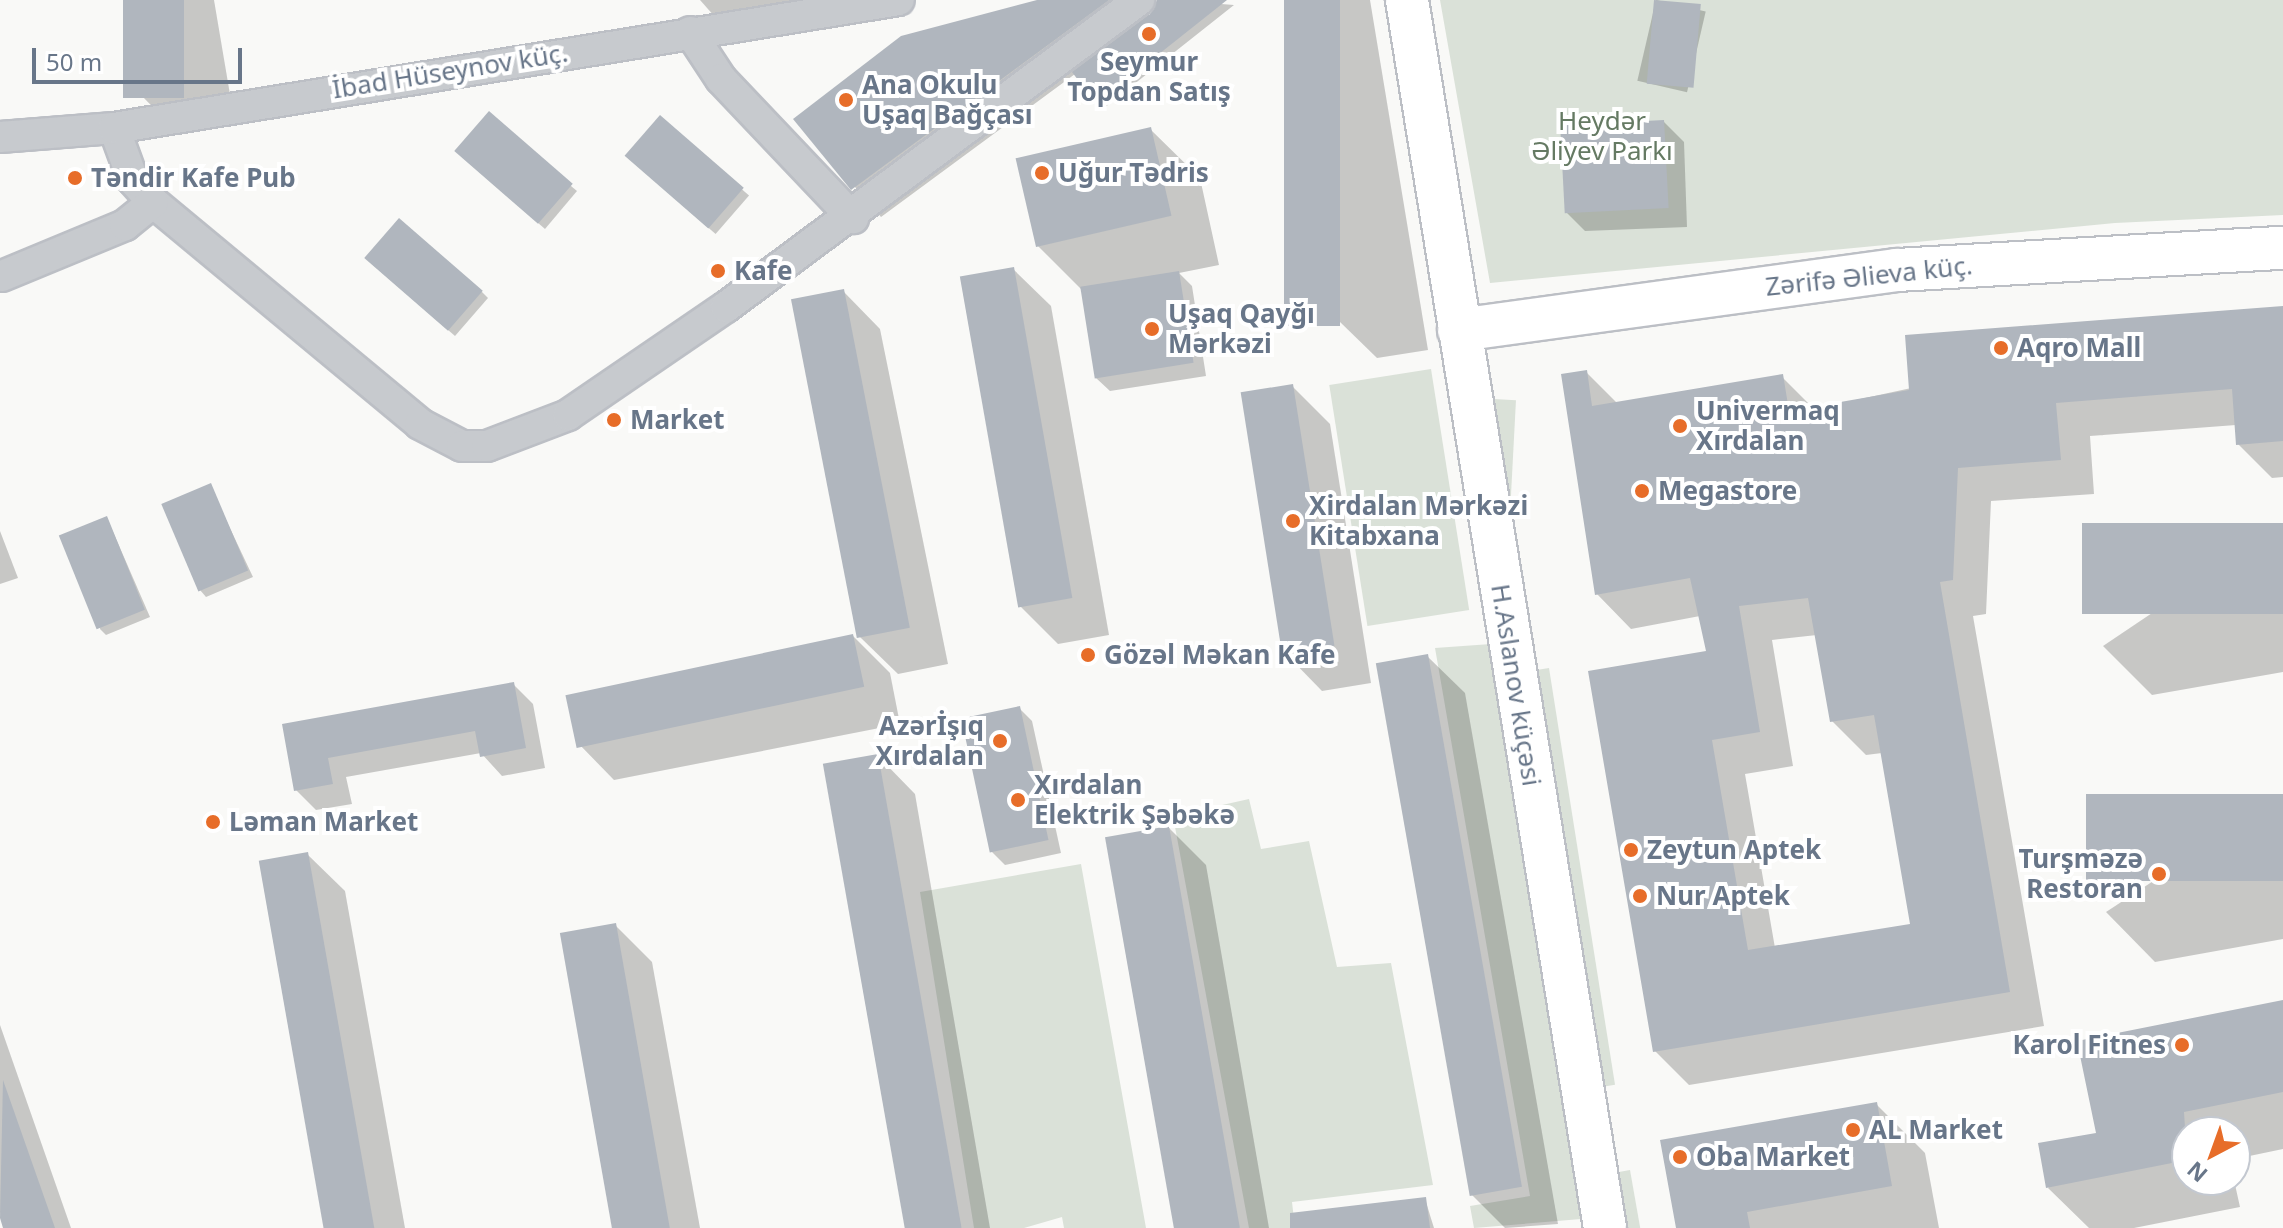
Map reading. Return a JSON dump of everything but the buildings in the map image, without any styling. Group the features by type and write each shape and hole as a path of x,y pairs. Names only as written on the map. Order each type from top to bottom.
{"street":[{"name":"İbad Hüseynov küç.","path":"0,137 114,128 899,0"},
{"path":"114,128 133,180 153,202 420,424 462,446 487,446 568,415 853,218 1139,0"},
{"name":"H.Aslanov küçəsi","path":"1407,0 1605,1228"},
{"path":"690,32 721,79 853,218"},
{"path":"2,276 125,225 153,202"},
{"name":"Zərifə Əlieva küç.","path":"1459,330 1897,270 2283,248"}],"green space":[{"name":"Heydər Əliyev Parkı","path":"1440,0 2283,0 2283,215 2115,223 1490,283"},
{"path":"1431,369 1469,610 1367,626 1329,385"},
{"path":"1494,399 1516,400 1505,615 1483,614"},
{"path":"1491,644 1581,1219 1474,1228 1470,1206 1530,1196 1435,648"},
{"path":"1549,668 1615,1085 1598,1087 1532,671"},
{"path":"1249,799 1261,849 1309,841 1337,967 1391,963 1433,1185 1292,1202 1295,1228 1249,1228 1173,816"},
{"path":"1081,864 1146,1228 1064,1228 1062,1217 1024,1228 974,1228 920,892"},
{"path":"1630,1170 1640,1228 1626,1228 1616,1172"}],"place":[{"name":"Seymur Topdan Satış","path":"1149,34"},
{"name":"Ana Okulu Uşaq Bağçası","path":"846,100"},
{"name":"Uğur Tədris","path":"1042,173"},
{"name":"Təndir Kafe Pub","path":"75,178"},
{"name":"Kafe","path":"718,271"},
{"name":"Uşaq Qayğı Mərkəzi","path":"1152,329"},
{"name":"Aqro Mall","path":"2001,348"},
{"name":"Market","path":"614,420"},
{"name":"Univermaq Xırdalan","path":"1680,426"},
{"name":"Megastore","path":"1642,491"},
{"name":"Xirdalan Mərkəzi Kitabxana","path":"1293,521"},
{"name":"Gözəl Məkan Kafe","path":"1088,655"},
{"name":"Azərİşıq Xırdalan","path":"1000,741"},
{"name":"Xırdalan Elektrik Şəbəkə","path":"1018,800"},
{"name":"Ləman Market","path":"213,822"},
{"name":"Zeytun Aptek","path":"1631,850"},
{"name":"Turşməzə Restoran","path":"2159,874"},
{"name":"Nur Aptek","path":"1640,896"},
{"name":"Karol Fitnes","path":"2182,1045"},
{"name":"AL Market","path":"1853,1130"},
{"name":"Oba Market","path":"1680,1157"}]}
